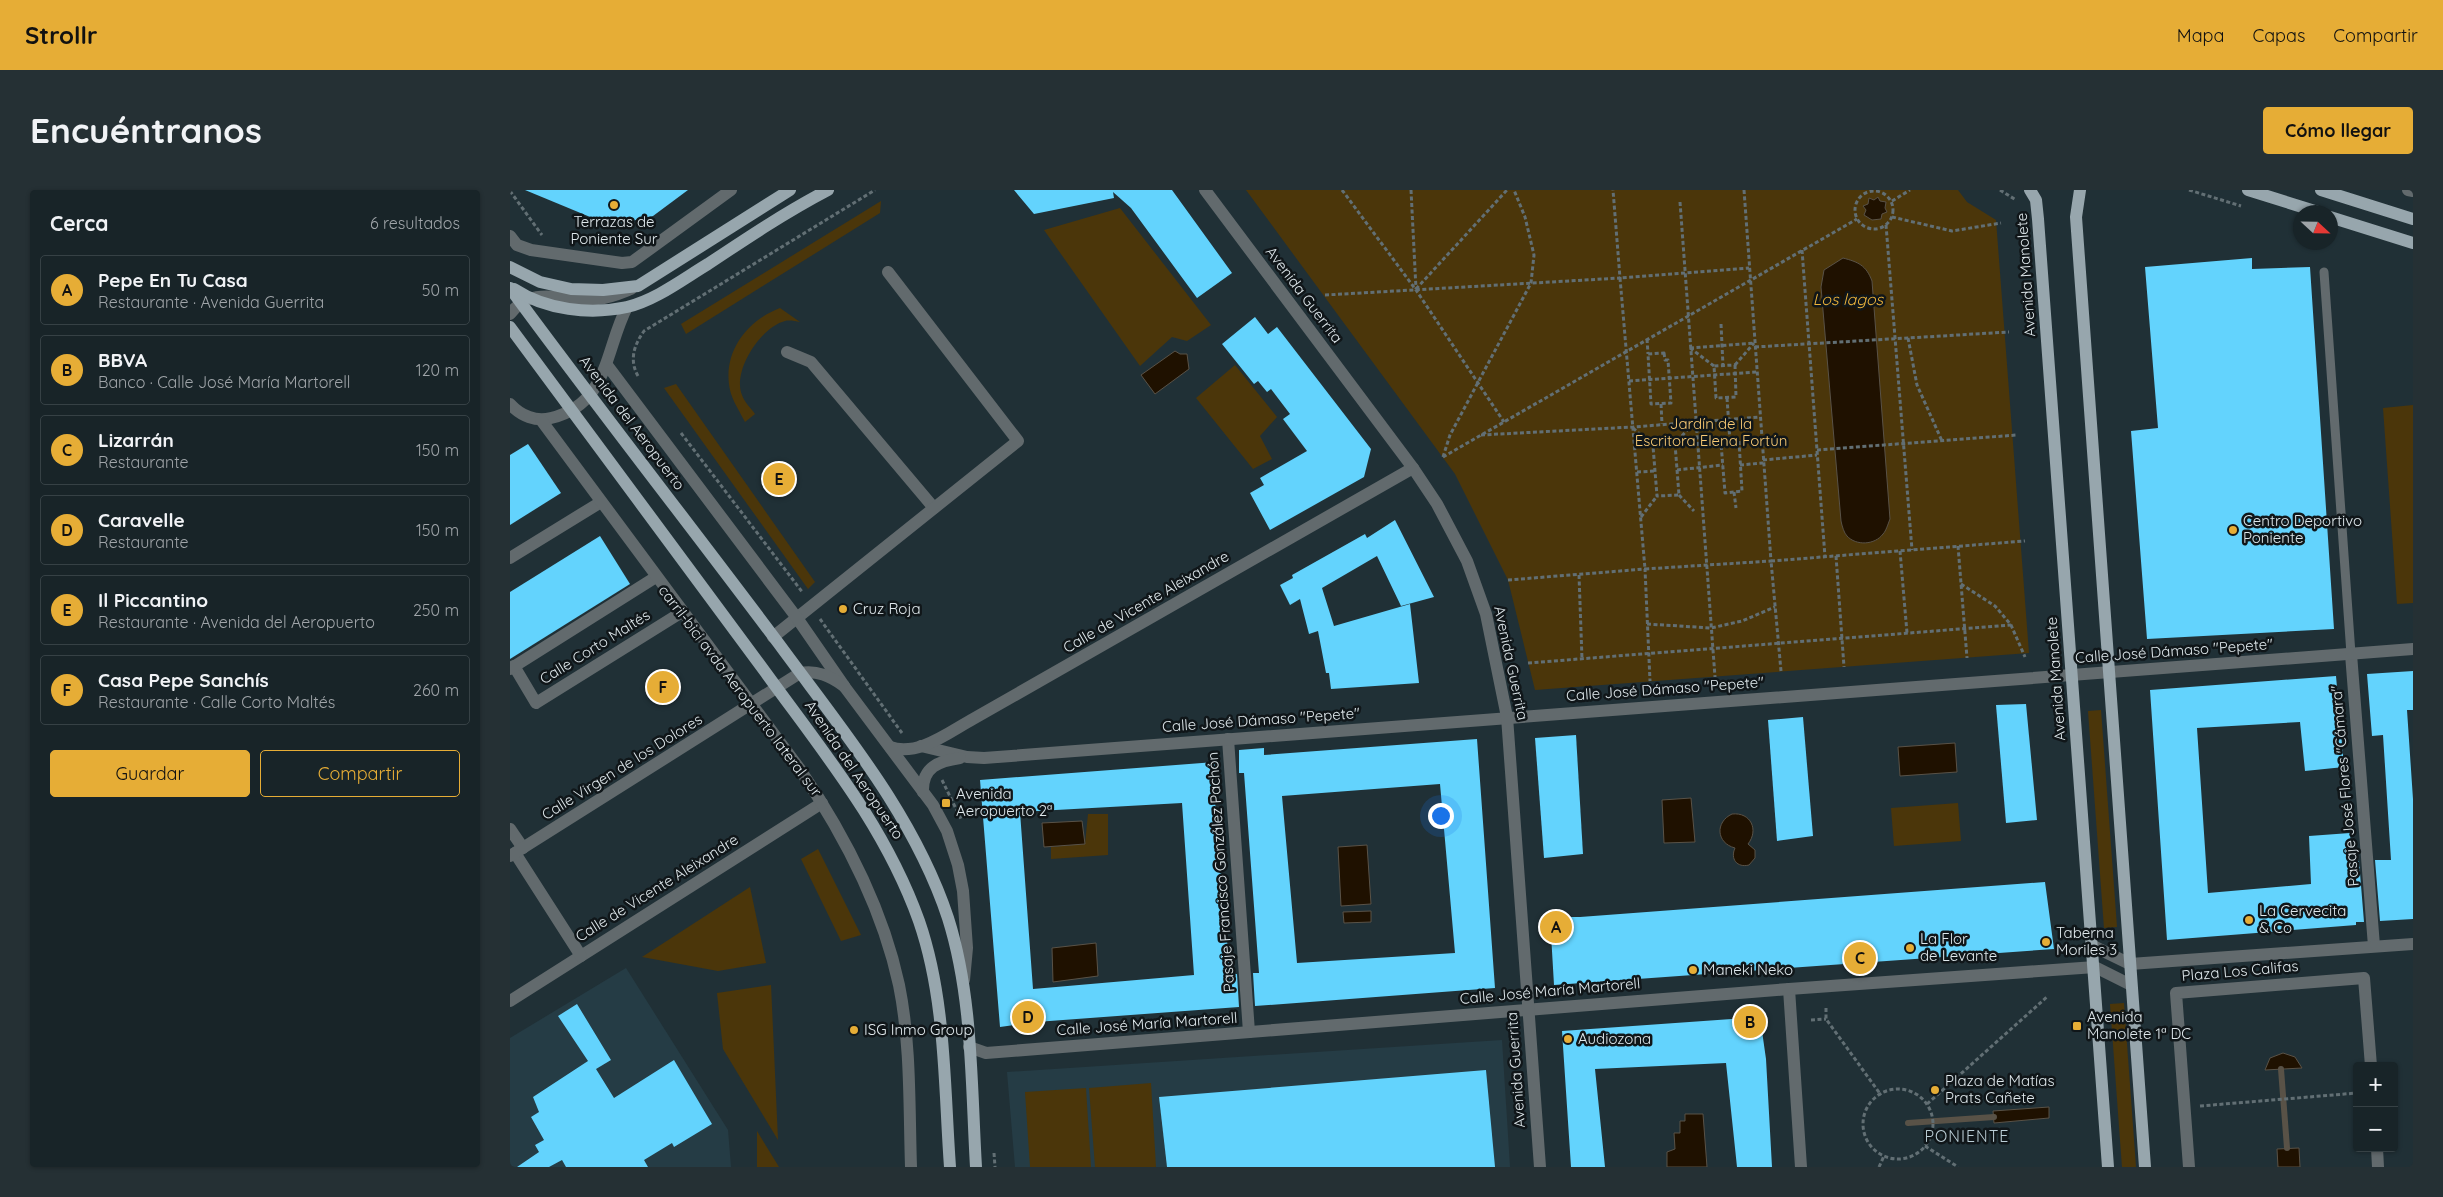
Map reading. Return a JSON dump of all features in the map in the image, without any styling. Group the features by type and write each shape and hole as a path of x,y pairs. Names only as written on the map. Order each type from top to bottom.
{"main road":[{"path":"526,301 584,310 627,307 670,288 798,206 828,190"},
{"path":"2080,190 2076,217 2090,430 2111,671 2131,985 2145,1167"},
{"path":"2248,190 2296,205"},
{"path":"2321,190 2413,219"},
{"path":"510,267 540,282 571,290 603,290 638,286 787,191"},
{"name":"Avenida Manolete","path":"2033,195 2095,967 2108,1167"},
{"path":"2338,219 2413,243"},
{"name":"Avenida del Aeropuerto","path":"510,287 526,301 592,394 847,735 908,830 926,863 948,919 963,982 976,1167"},
{"name":"Avenida del Aeropuerto","path":"510,327 777,688 847,784 883,838 897,865 920,923 935,984 940,1023 950,1167"}],"street":[{"path":"510,236 525,249 622,264 632,262 731,190"},
{"name":"Avenida Guerrita","path":"1205,190 1413,468 1437,504 1467,561 1486,614 1507,717 1540,1167"},
{"path":"2408,190 2413,192"},
{"path":"773,637 1018,440 888,272"},
{"path":"510,314 526,301 549,295 598,300 638,286"},
{"path":"541,420 571,410 592,394 607,365 612,340 627,307"},
{"path":"787,352 811,362 934,508"},
{"name":"Avenida del Aeropuerto","path":"607,365 797,618 844,686 890,746 941,818 958,865 968,948 963,982"},
{"path":"512,408 541,420 750,705 799,768 822,804 862,875 889,945 899,986 904,1023 911,1167"},
{"name":"Calle de Vicente Aleixandre","path":"890,746 908,750 920,746 982,714 1413,468"},
{"path":"510,558 601,502"},
{"name":"Calle Corto Maltés","path":"656,577 512,668 536,703 682,612"},
{"name":"Calle José Dámaso \"Pepete\"","path":"920,746 967,757 2413,649"},
{"name":"Pasaje José Flores \"Cámara\"","path":"2351,654 2374,946"},
{"name":"Avenida del Aeropuerto","path":"800,673 810,671 821,673 844,686"},
{"path":"750,705 800,673"},
{"name":"Calle Virgen de los Dolores","path":"516,852 750,705"},
{"name":"Pasaje Francisco González Pachón","path":"1228,739 1250,1032"},
{"path":"923,792 924,779 932,767 941,762 967,757"},
{"name":"Calle de Vicente Aleixandre","path":"510,1001 822,804"},
{"path":"510,829 516,852 581,956"},
{"path":"2093,946 2130,964 2413,944"},
{"path":"2095,967 2131,985"},
{"name":"Calle José María Martorell","path":"969,1048 986,1053 1789,989 2095,967"},
{"name":"Plaza Los Califas","path":"2189,1167 2176,993 2364,978 2370,1062"},
{"path":"1789,989 1801,1167"},
{"path":"2377,1152 2378,1167"}],"lane":[{"path":"2324,272 2351,654"}],"path":[{"path":"641,383 634,370 632,355 637,341 644,331 875,190"},
{"path":"1342,190 1416,290 1504,422"},
{"path":"1410,190 1416,290"},
{"path":"1416,290 1507,190"},
{"path":"1514,190 1525,218 1534,255 1531,283 1450,435 1442,457 1857,219"},
{"path":"1613,190 1645,569 1650,681"},
{"path":"1744,190 1763,462 1781,671"},
{"path":"1878,190 1889,196 1892,201 1892,217 1886,225 1873,229 1861,224 1857,219 1855,207 1860,196 1865,192 1878,190"},
{"path":"1892,201 1910,190"},
{"path":"2000,190 2018,200 2033,195"},
{"path":"510,191 546,240"},
{"path":"1680,202 1715,676"},
{"path":"1892,217 1952,231 2001,223"},
{"path":"1886,225 1912,550"},
{"path":"1802,250 1825,557"},
{"path":"1325,295 1620,278 1749,268"},
{"path":"1721,324 1724,366"},
{"path":"1690,348 1722,345 1809,345 2009,332"},
{"path":"1908,338 1917,385 1942,441"},
{"path":"1647,339 1651,404 1671,403 1668,360 1665,360 1664,353 1648,354"},
{"path":"1690,348 1714,366 1724,366 1734,365 1755,345"},
{"path":"1714,366 1716,398 1727,398 1736,397 1734,365"},
{"path":"1629,381 1757,372"},
{"path":"1727,398 1730,442"},
{"path":"1661,404 1662,424"},
{"path":"1480,435 1633,427 1760,416"},
{"path":"1653,446 1675,444 1695,421"},
{"path":"1633,427 1653,446 1657,496 1641,518"},
{"path":"1817,450 2017,435"},
{"path":"1739,441 1742,491 1724,492 1720,443 1730,442 1739,441"},
{"path":"1675,444 1679,495 1694,511"},
{"path":"1740,465 1817,455"},
{"path":"1677,470 1722,465"},
{"path":"1637,472 1655,471"},
{"path":"1734,492 1736,508"},
{"path":"1657,496 1679,495"},
{"path":"1508,580 2026,541"},
{"path":"1958,546 1968,658"},
{"path":"1900,551 1907,633"},
{"path":"1836,556 1844,667"},
{"path":"1579,575 1582,659"},
{"path":"1961,584 1995,606 2011,625 2025,657"},
{"path":"1647,624 1711,628 1742,621 1775,607"},
{"path":"1528,663 2011,625"},
{"path":"1927,1104 2048,996"},
{"path":"1826,1008 1826,1019 1881,1095"},
{"path":"1810,1020 1826,1019"},
{"path":"1896,1089 1908,1091 1919,1096 1927,1104 1932,1115 1933,1126 1925,1146 1916,1154 1906,1158 1884,1156 1868,1141 1864,1130 1864,1118 1868,1107 1881,1095 1896,1089"},
{"path":"2184,1108 2353,1093"},
{"path":"1925,1146 1958,1167"},
{"path":"1879,1167 1884,1156"}],"shaded area":[{"path":"626,968 728,1130 731,1167 510,1167 510,1038"},
{"path":"1502,1040 1510,1167 1015,1167 1007,1072"}],"green space":[{"name":"Jardín de la Escritora Elena Fortún","path":"1246,190 1958,190 1967,202 1996,220 2029,653 1535,690 1508,580 1455,474"},
{"path":"881,201 880,213 686,334 681,324"},
{"path":"1120,208 1211,325 1187,341 1172,337 1140,366 1044,230"},
{"path":"780,308 800,322 787,321 776,325 758,341 751,351 741,374 740,385 743,398 755,414 745,422 730,390 728,376 733,351 747,330 757,321"},
{"path":"1235,365 1277,417 1260,436 1272,459 1253,469 1196,398"},
{"path":"676,384 815,582 808,589 664,388"},
{"path":"2413,405 2413,603 2397,604 2383,408"},
{"path":"2101,710 2117,927 2104,928 2088,711"},
{"path":"1958,803 1961,841 1894,846 1891,808"},
{"path":"1088,814 1108,814 1108,855 1051,859 1051,847 1085,844"},
{"path":"818,849 861,935 841,941 801,859"},
{"path":"750,887 766,963 718,971 642,957"},
{"path":"771,985 778,1140 723,1049 717,993"},
{"path":"2124,1003 2136,1167 2122,1167 2110,1004"},
{"path":"1151,1083 1156,1167 1095,1167 1089,1088"},
{"path":"1086,1088 1091,1167 1030,1167 1025,1092"},
{"path":"757,1131 779,1167 757,1167"}],"water":[{"path":"1878,197 1880,201 1886,202 1885,208 1887,212 1882,214 1881,219 1872,220 1864,215 1866,210 1863,206 1868,204 1869,198 1874,200"},
{"name":"Los lagos","path":"1843,258 1861,265 1867,271 1872,281 1890,519 1880,538 1865,543 1860,543 1847,536 1841,521 1821,287 1824,270"},
{"path":"1175,351 1180,354 1187,354 1189,369 1155,394 1141,375"},
{"path":"1955,743 1957,772 1900,776 1898,747"},
{"path":"1691,798 1695,842 1664,843 1662,800"},
{"path":"1732,814 1744,816 1753,828 1748,844 1755,850 1755,858 1749,865 1745,866 1736,862 1733,856 1735,848 1724,842 1721,837 1720,827 1726,818"},
{"path":"1082,821 1085,844 1044,847 1042,823"},
{"path":"1367,845 1371,904 1341,906 1338,847"},
{"path":"1371,911 1371,922 1344,923 1343,912"},
{"path":"1096,943 1098,976 1053,982 1052,948"},
{"path":"2283,1053 2295,1057 2302,1068 2265,1070 2270,1058"},
{"path":"2049,1107 2049,1118 1994,1123 1993,1111"},
{"path":"1685,1114 1703,1114 1707,1167 1667,1167 1667,1152 1675,1149 1674,1133 1680,1133 1680,1121 1685,1121"},
{"path":"2299,1148 2300,1167 2278,1167 2277,1149"}],"building":[{"name":"Terrazas de Poniente Sur","path":"525,190 688,190 653,216 619,224 595,219"},
{"path":"1014,190 1172,190 1232,273 1197,298 1131,208 1113,192 1114,198 1034,214"},
{"name":"Centro Deportivo Poniente","path":"2252,258 2252,269 2310,267 2334,629 2147,639 2131,431 2158,428 2145,267"},
{"path":"1255,317 1268,334 1277,327 1371,449 1364,477 1270,530 1250,493 1264,485 1260,478 1307,451 1283,419 1290,414 1271,389 1267,392 1258,381 1254,384 1222,344"},
{"path":"528,444 561,493 510,525 510,455"},
{"path":"1395,520 1434,597 1401,606 1377,556 1322,588 1334,626 1410,604 1419,683 1331,689 1329,673 1326,673 1318,631 1309,634 1300,599 1290,605 1280,585 1293,578 1292,575 1365,534 1367,538"},
{"path":"600,536 630,584 510,659 510,592"},
{"path":"2413,671 2413,710 2407,710 2413,799 2413,919 2380,921 2375,860 2391,860 2383,735 2372,736 2367,674"},
{"path":"2336,676 2344,767 2305,771 2300,722 2197,728 2208,893 2311,884 2309,836 2350,833 2352,861 2359,861 2364,922 2356,922 2356,925 2167,940 2150,690"},
{"path":"2026,704 2037,820 2006,823 1996,705"},
{"path":"1803,717 1813,836 1777,841 1768,720"},
{"path":"1576,735 1583,854 1544,858 1535,738"},
{"path":"1477,739 1495,988 1255,1006 1253,973 1259,973 1244,773 1239,773 1239,750 1264,748 1264,755","holes":["1440,784 1455,953 1297,963 1282,796"]},
{"path":"1215,762 1215,801 1230,975 1237,974 1239,1007 1036,1022 1000,1027 980,780","holes":["1182,803 1194,975 1033,989 1020,812"]},
{"path":"2045,882 2054,949 1554,985 1550,917 1580,917"},
{"path":"577,1004 611,1060 596,1069 614,1098 674,1060 712,1124 674,1147 672,1143 644,1160 648,1167 566,1167 562,1160 549,1167 517,1167 539,1152 535,1145 544,1140 531,1117 539,1112 533,1097 588,1061 558,1016"},
{"path":"1760,1017 1766,1059 1772,1167 1737,1167 1726,1063 1595,1069 1605,1167 1571,1167 1562,1031"},
{"path":"1486,1070 1495,1167 1167,1167 1159,1097"}],"waterway":[{"path":"2281,1069 2287,1148"},
{"path":"1908,1123 1994,1117"}],"place":[{"name":"Terrazas de Poniente Sur","path":"614,205"},
{"name":"Il Piccantino","path":"779,479"},
{"name":"Centro Deportivo Poniente","path":"2233,530"},
{"name":"Cruz Roja","path":"843,609"},
{"name":"Casa Pepe Sanchís","path":"663,687"},
{"name":"Avenida Aeropuerto 2ª","path":"946,803"},
{"name":"La Cervecita & Co","path":"2249,920"},
{"name":"Pepe En Tu Casa","path":"1556,927"},
{"name":"Taberna Moriles 3","path":"2046,942"},
{"name":"La Flor de Levante","path":"1910,948"},
{"name":"Lizarrán","path":"1860,958"},
{"name":"Maneki Neko","path":"1693,970"},
{"name":"Caravelle","path":"1028,1017"},
{"name":"BBVA","path":"1750,1022"},
{"name":"Avenida Manolete 1ª DC","path":"2077,1026"},
{"name":"ISG Inmo Group","path":"854,1030"},
{"name":"Audiozona","path":"1568,1039"},
{"name":"Plaza de Matías Prats Cañete","path":"1935,1090"}],"district":[{"name":"PONIENTE","path":"1967,1136"}]}
